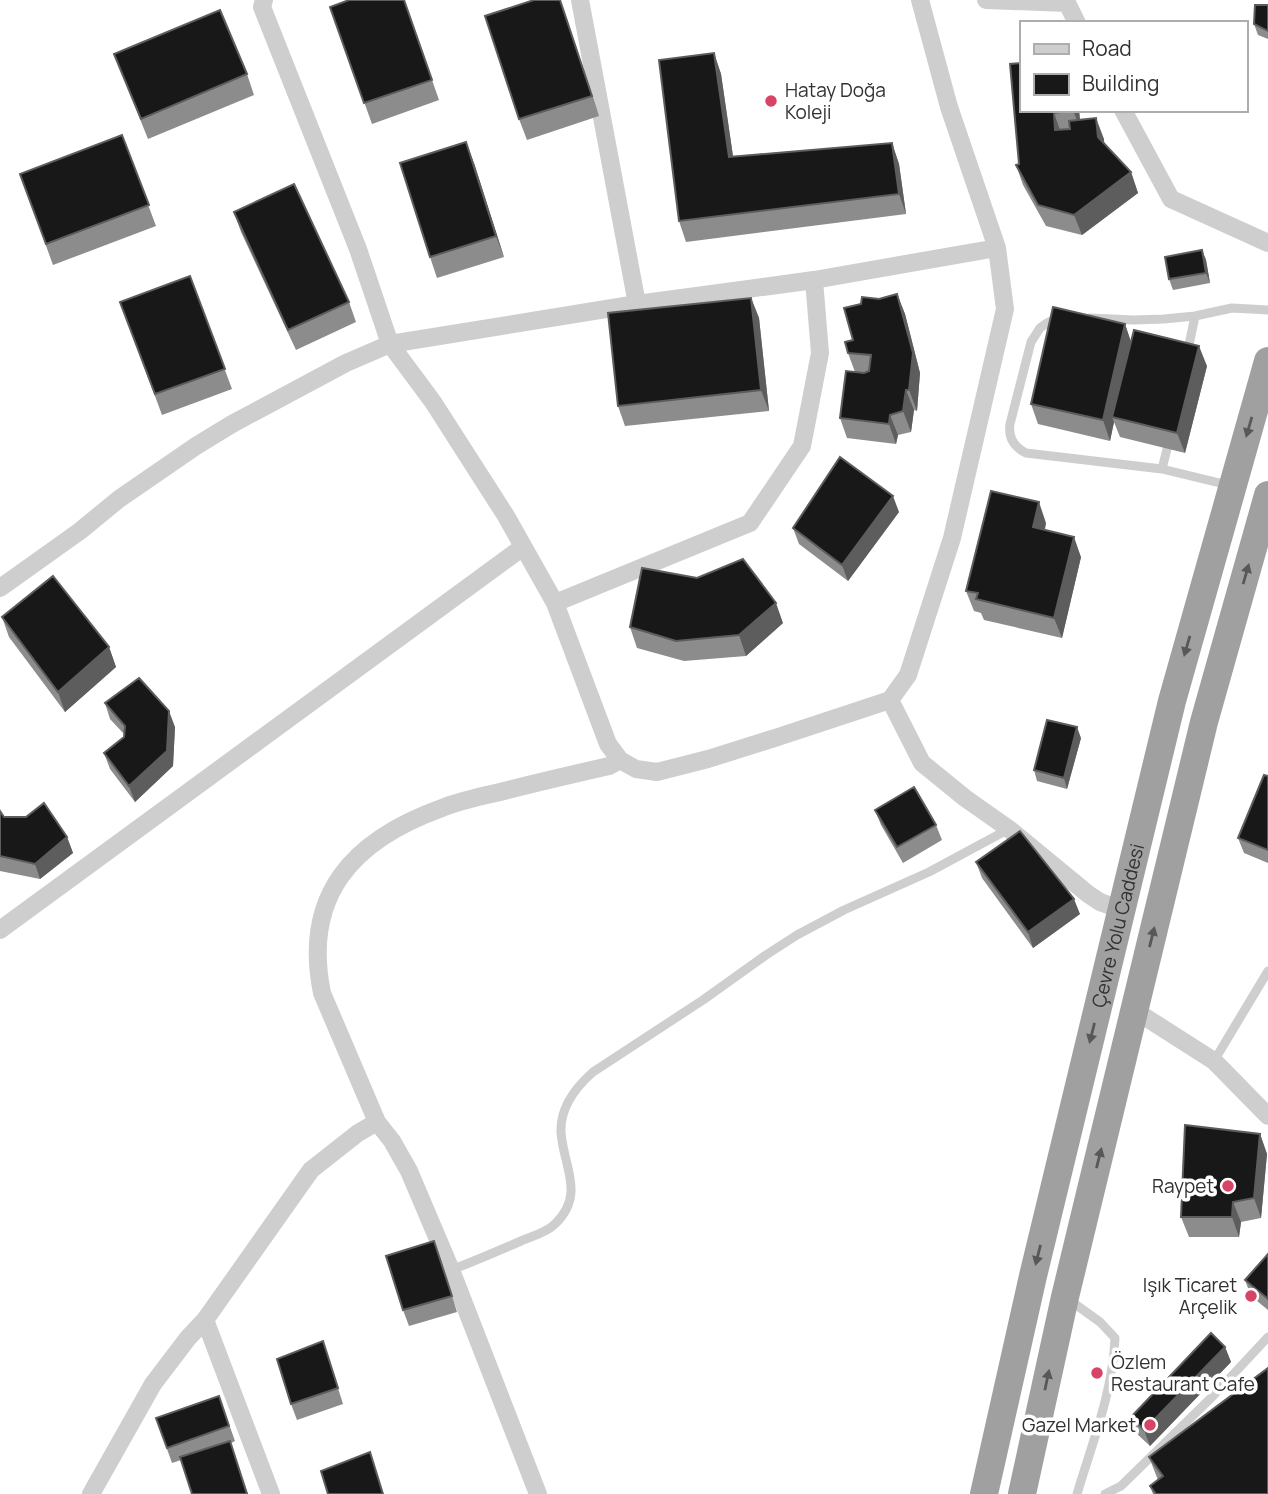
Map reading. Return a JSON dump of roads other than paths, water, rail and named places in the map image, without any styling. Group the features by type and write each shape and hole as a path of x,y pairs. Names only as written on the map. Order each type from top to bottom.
{"highway":[{"name":"Çevre Yolu Caddesi","path":"984,1494 1033,1276 1172,701 1268,362"},
{"name":"Çevre Yolu Caddesi","path":"1022,1494 1065,1297 1204,722 1268,495"}],"street":[{"path":"264,0 262,7 358,249 390,344 433,402 506,516 555,603 608,744 620,760 636,769 657,772 708,759 890,700 908,675 953,538 1005,309 997,248 949,107 920,0"},
{"path":"580,0 636,304"},
{"path":"986,0 1067,3 1076,21"},
{"path":"1124,112 1171,199 1268,243"},
{"path":"0,588 196,446 346,363 390,344 636,304 814,280 997,248"},
{"path":"555,603 750,523 802,446 820,353 814,280"},
{"path":"0,930 523,547"},
{"path":"890,700 922,763 1088,894 1100,902 1122,910"},
{"path":"538,1494 451,1270 408,1171 392,1141 377,1122 322,993 316,952 318,932 323,911 341,874 351,862 384,836 426,814 464,801 609,766 620,760"},
{"path":"1134,1010 1214,1061 1268,1116"},
{"path":"91,1494 153,1384 205,1320 311,1170 351,1138 377,1122"},
{"path":"205,1320 271,1494"}],"lane":[{"path":"1233,486 1162,469 1026,453 1014,444 1009,431 1010,424 1031,342 1040,328 1047,323 1063,316 1133,320 1195,316 1232,308 1268,310"},
{"path":"1185,361 1195,316"},
{"path":"1162,469 1167,449"},
{"path":"451,1270 549,1229 563,1214 568,1205 572,1182 561,1130 562,1119 574,1092 593,1072 797,935 844,910 929,872 1009,830"},
{"path":"1214,1061 1268,971"},
{"path":"1065,1297 1100,1322 1115,1338 1104,1401 1077,1494"},
{"path":"1105,1494 1121,1486 1214,1395 1268,1337"}],"place":[{"name":"Hatay Doğa Koleji","path":"771,101"},
{"name":"Raypet","path":"1228,1186"},
{"name":"Işık Ticaret Arçelik","path":"1251,1296"},
{"name":"Özlem Restaurant Cafe","path":"1097,1373"},
{"name":"Gazel Market","path":"1150,1425"}]}
